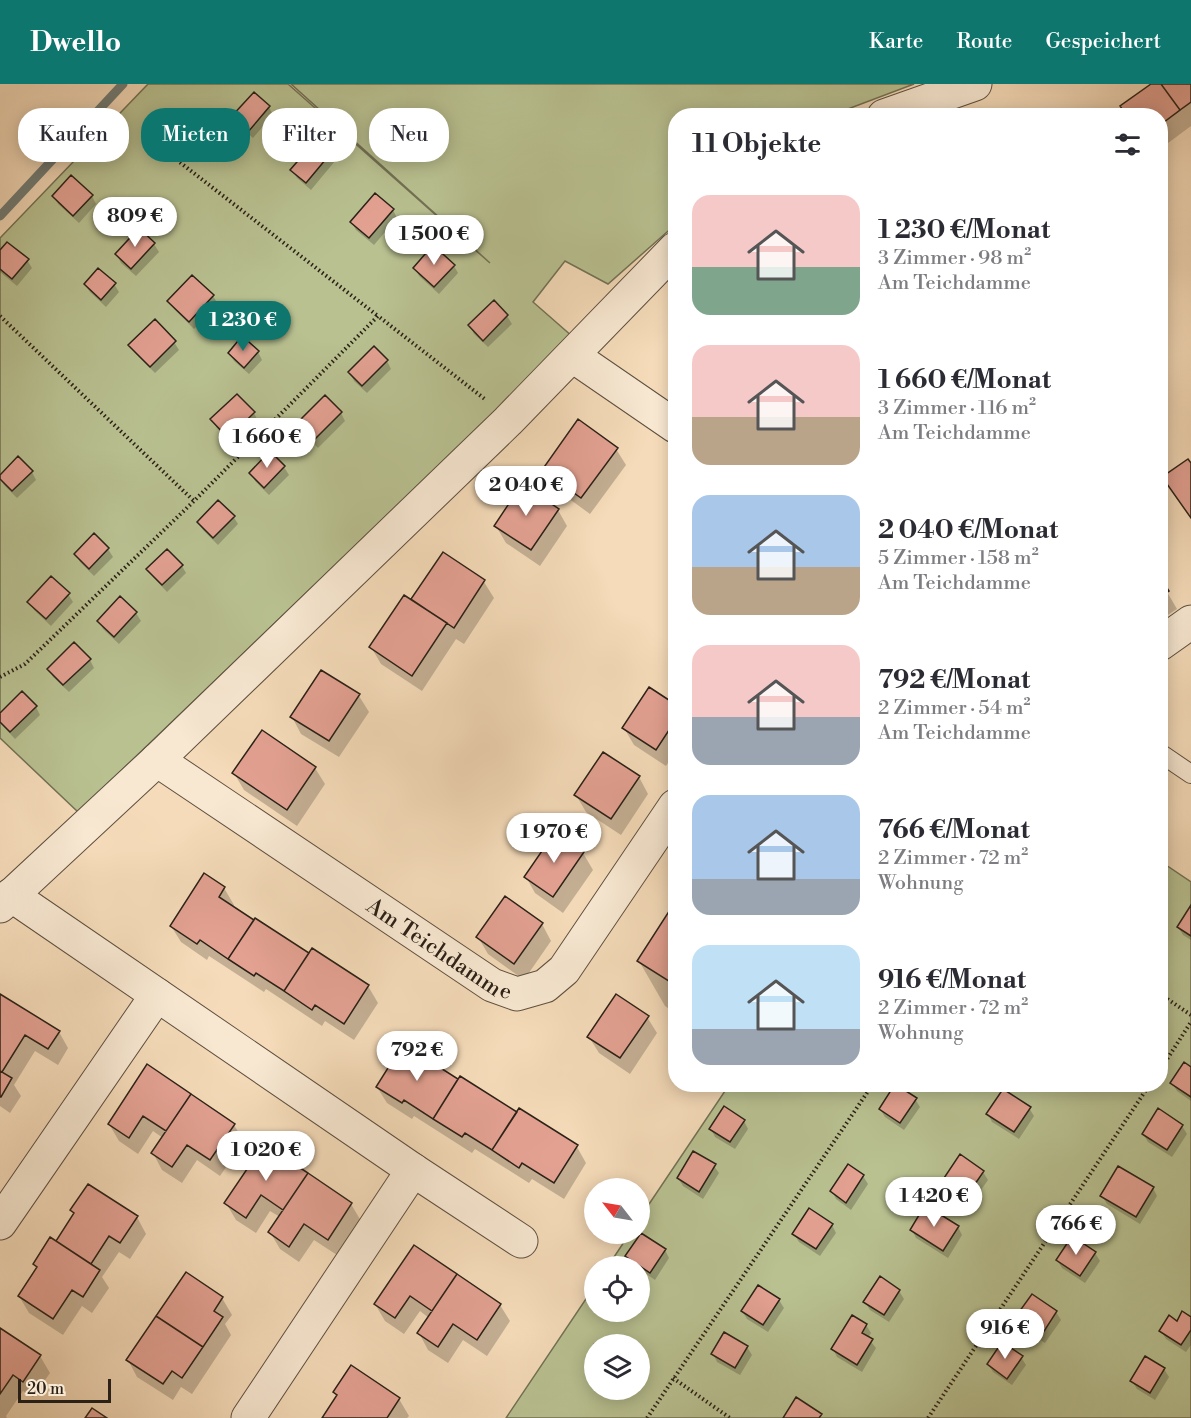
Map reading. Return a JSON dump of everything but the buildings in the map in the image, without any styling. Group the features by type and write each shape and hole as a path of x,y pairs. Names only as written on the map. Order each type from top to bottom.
{"street":[{"path":"907,108 975,84"},
{"path":"521,1241 413,1170 157,994 5,901 157,760 573,356 668,256"},
{"path":"573,356 668,421"},
{"path":"1168,638 1191,622"},
{"name":"Am Teichdamme","path":"157,760 492,985 517,994 545,986 564,970 668,816"},
{"path":"0,1224 157,994"},
{"path":"248,1418 413,1170"}],"lane":[{"path":"1168,758 1191,774"}],"path":[{"path":"178,162 484,398"},
{"path":"0,316 194,501"},
{"path":"0,677 26,664 194,501 378,316"},
{"path":"1168,999 1191,1015"},
{"path":"1168,1058 1191,1022"},
{"path":"647,1418 868,1092"},
{"path":"928,1418 1145,1092"},
{"path":"673,1378 730,1418"}],"green space":[{"path":"148,84 288,84 315,108 262,108 262,162 357,162 357,145 369,156 369,162 376,162 490,263 378,162 449,162 449,108 369,108 369,154 357,143 357,108 318,108 291,84 914,84 851,108 668,108 668,231 608,284 565,261 533,302 573,337 78,812 0,738 0,238 73,162 129,162 129,108 125,108"},
{"path":"1168,866 1191,882 1191,1418 506,1418 584,1302 584,1322 650,1322 650,1256 615,1256 623,1244 650,1244 650,1203 724,1092 1168,1092"}],"waterway":[{"path":"0,216 123,84"}]}
